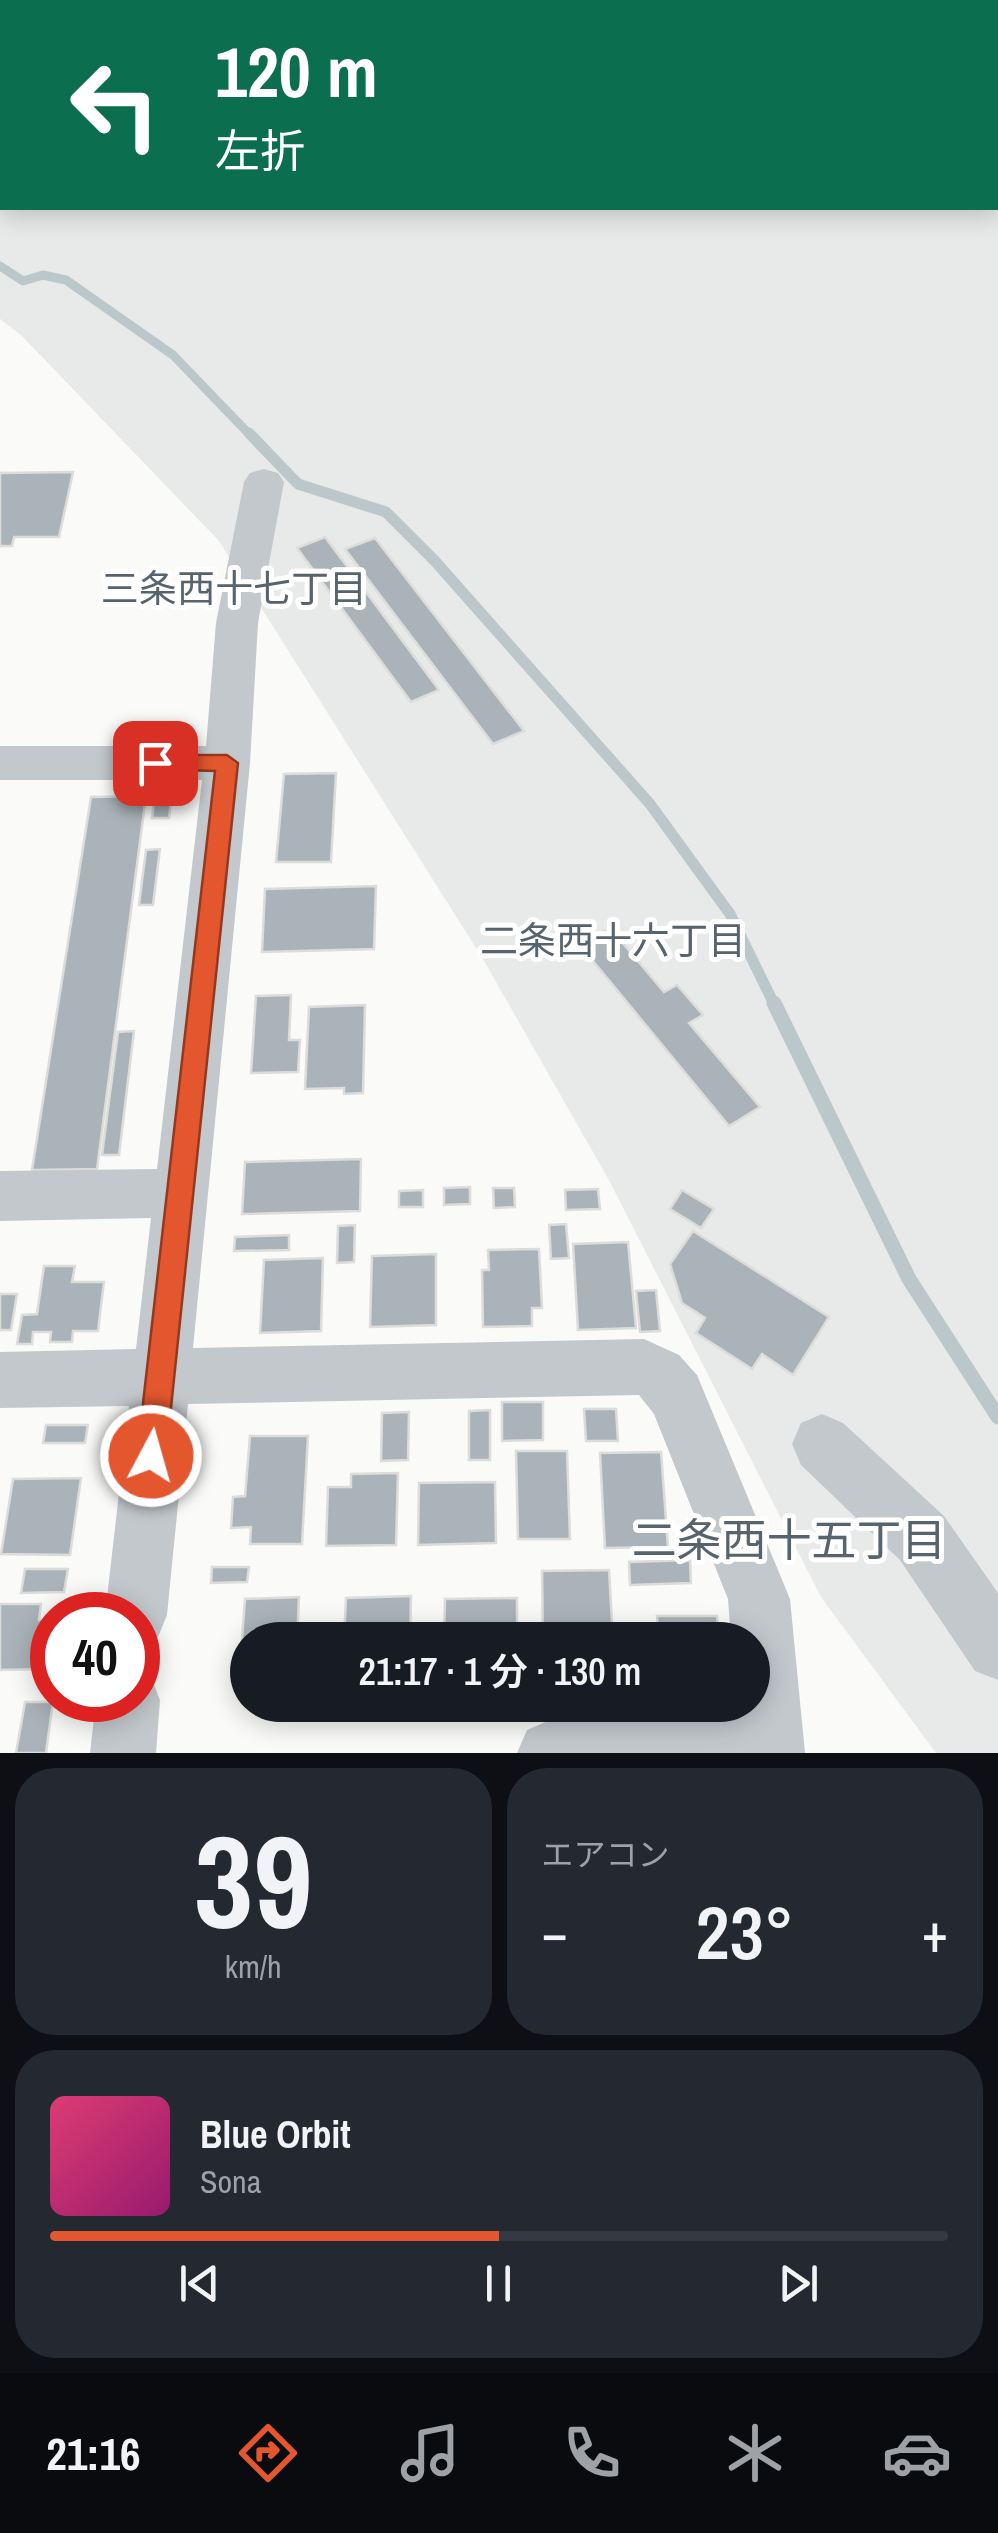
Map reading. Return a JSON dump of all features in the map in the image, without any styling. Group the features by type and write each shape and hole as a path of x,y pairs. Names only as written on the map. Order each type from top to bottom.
{"street":[{"path":"138,1592 227,763 237,624 264,482"},
{"path":"0,764 227,763"},
{"path":"0,1196 182,1194"},
{"path":"0,1380 629,1366 644,1367 659,1375 676,1395 758,1599 772,1752 550,1753"},
{"path":"822,1444 922,1538 998,1648"},
{"path":"122,1753 126,1722"}],"shaded area":[{"path":"0,210 998,210 998,1753 936,1753 821,1597 610,1182 483,959 219,541 22,336 0,319"}],"building":[{"path":"73,472 59,537 14,537 12,546 0,546 0,473"},
{"path":"325,537 439,690 411,702 297,548"},
{"path":"375,538 524,731 493,744 345,549"},
{"path":"336,773 331,862 276,862 284,774"},
{"path":"156,784 173,784 169,818 152,818"},
{"path":"146,796 97,1169 32,1170 91,797"},
{"path":"160,849 153,905 139,905 146,850"},
{"path":"376,886 374,949 262,952 265,889"},
{"path":"610,928 664,992 677,985 703,1015 689,1023 760,1107 729,1126 579,944"},
{"path":"291,995 289,1040 300,1040 298,1072 251,1073 256,996"},
{"path":"365,1005 363,1093 344,1094 344,1088 305,1089 309,1007"},
{"path":"134,1031 119,1155 102,1155 118,1032"},
{"path":"361,1159 360,1211 242,1214 245,1162"},
{"path":"470,1187 470,1204 444,1205 444,1188"},
{"path":"493,1188 514,1188 515,1207 494,1208"},
{"path":"598,1189 600,1209 566,1210 565,1190"},
{"path":"423,1190 423,1207 399,1207 399,1191"},
{"path":"682,1190 714,1209 701,1228 670,1209"},
{"path":"566,1224 569,1258 551,1259 549,1225"},
{"path":"355,1225 354,1262 337,1263 338,1226"},
{"path":"693,1231 829,1317 793,1375 762,1354 752,1369 696,1333 705,1318 682,1303 670,1264"},
{"path":"289,1235 289,1250 234,1251 235,1237"},
{"path":"628,1242 636,1328 578,1330 573,1244"},
{"path":"539,1249 542,1308 532,1308 532,1326 483,1327 482,1270 489,1270 488,1250"},
{"path":"436,1254 436,1325 370,1327 372,1256"},
{"path":"323,1258 321,1331 260,1333 264,1260"},
{"path":"44,1266 75,1266 72,1282 104,1282 98,1331 73,1331 72,1342 50,1342 51,1332 33,1332 32,1344 17,1344 22,1315 37,1314"},
{"path":"656,1290 660,1331 640,1332 636,1291"},
{"path":"0,1294 17,1294 11,1330 0,1330"},
{"path":"502,1402 543,1402 543,1440 502,1441"},
{"path":"584,1409 616,1409 618,1441 586,1441"},
{"path":"490,1410 490,1460 469,1460 469,1411"},
{"path":"409,1412 408,1460 381,1461 382,1413"},
{"path":"46,1425 88,1425 85,1443 43,1443"},
{"path":"250,1436 308,1436 302,1544 250,1544 251,1527 231,1528 233,1497 245,1496"},
{"path":"516,1451 567,1451 570,1539 518,1539"},
{"path":"661,1452 668,1547 605,1548 600,1453"},
{"path":"398,1473 396,1545 326,1546 328,1487 351,1487 351,1474"},
{"path":"81,1478 70,1555 1,1554 13,1479"},
{"path":"495,1482 496,1543 418,1545 419,1483"},
{"path":"690,1560 691,1583 630,1585 629,1562"},
{"path":"212,1567 249,1567 247,1582 211,1583"},
{"path":"25,1569 68,1569 64,1592 21,1593"},
{"path":"609,1570 612,1622 543,1622 542,1571"},
{"path":"411,1596 410,1622 345,1622 346,1598"},
{"path":"299,1597 298,1622 243,1622 245,1599"},
{"path":"517,1598 517,1622 444,1622 445,1599"},
{"path":"0,1604 30,1604 30,1669 0,1670"},
{"path":"657,1616 717,1616 718,1622 658,1622"},
{"path":"25,1702 30,1702 30,1722 50,1722 46,1753 16,1753"}],"waterway":[{"path":"0,266 23,281 43,275 66,280 173,355 251,436"},
{"path":"249,433 298,484 386,512 434,560 650,804 730,914 775,1006"},
{"path":"774,1003 909,1279 998,1417"}],"district":[{"name":"三条西十七丁目","path":"234,589"},
{"name":"二条西十六丁目","path":"613,941"},
{"name":"二条西十五丁目","path":"789,1540"}],"route":[{"path":"151,1456 227,763 155,763"}]}
